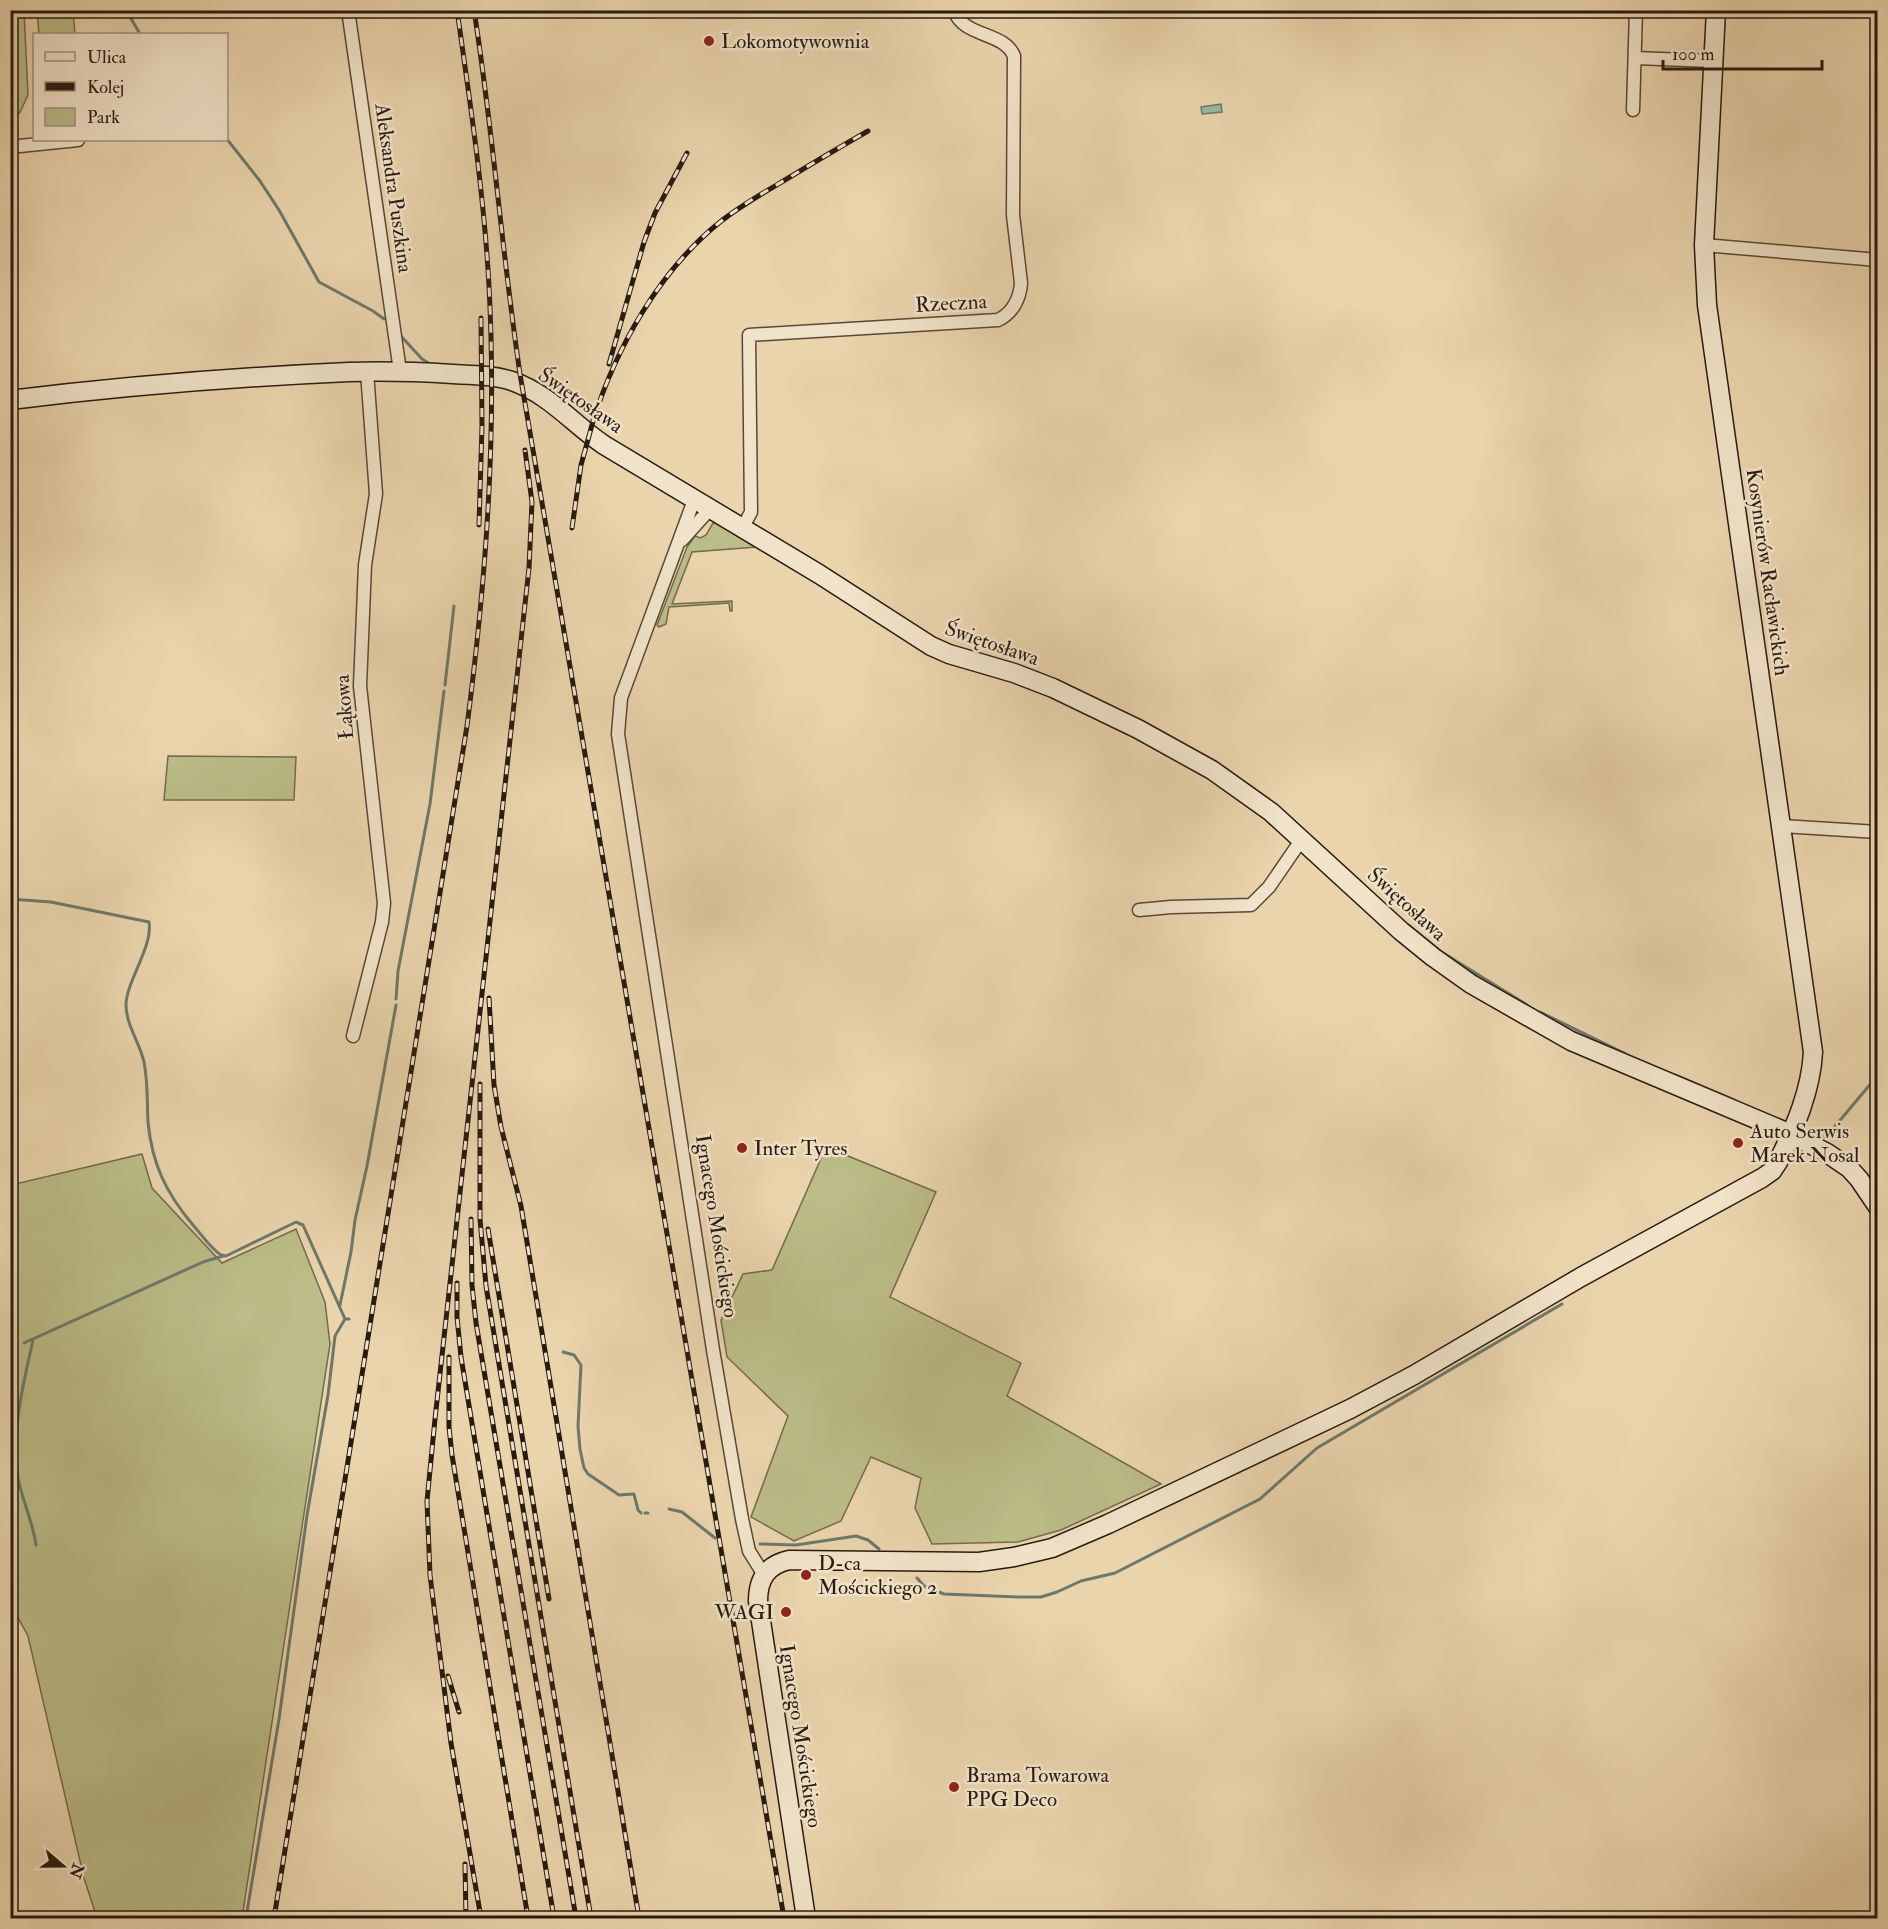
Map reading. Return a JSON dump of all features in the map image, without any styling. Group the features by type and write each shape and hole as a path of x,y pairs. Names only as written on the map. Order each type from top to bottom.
{"street":[{"name":"Aleksandra Puszkina","path":"348,10 400,371"},
{"name":"Rzeczna","path":"743,528 751,512 749,335 998,320 1009,312 1020,293 1021,283 1013,215 1014,56 1010,48 1003,43 968,28 959,21 954,10"},
{"path":"1633,110 1636,10"},
{"name":"Kosynierów Racławickich","path":"764,1575 774,1565 789,1560 978,1562 1052,1548 1108,1524 1350,1409 1414,1375 1581,1277 1762,1178 1775,1167 1791,1134 1808,1086 1813,1052 1707,305 1704,245 1716,10"},
{"path":"1635,58 1713,61"},
{"path":"10,147 68,141"},
{"path":"1704,245 1878,260"},
{"name":"Świętosława","path":"10,400 201,381 400,371 478,375 523,386 548,400 604,445 743,528 931,646 1053,688 1175,748 1212,770 1302,838 1401,931 1448,969 1497,1000 1587,1048 1791,1134 1827,1153 1849,1168 1867,1189 1878,1207"},
{"name":"Łąkowa","path":"353,1036 382,922 384,903 360,686 365,565 376,494 367,372"},
{"name":"Ignacego Mościckiego","path":"679,543 702,504"},
{"name":"Ignacego Mościckiego","path":"702,504 679,543 621,698 618,734 713,1350 742,1519 749,1551 764,1575 759,1584 758,1601 806,1918"},
{"path":"1782,826 1878,832"},
{"path":"1139,910 1171,906 1251,905 1269,887 1302,838"}],"green space":[{"path":"11,10 24,11 28,95 20,112 11,123"},
{"path":"37,11 73,11 75,33 39,33"},
{"path":"713,523 721,523 765,547 763,551 757,547 692,552 672,604 732,601 732,611 730,611 729,603 669,607 666,624 659,627 657,625 687,547 695,536 700,538 706,535"},
{"path":"168,756 296,757 294,800 164,800"},
{"path":"826,1147 936,1192 890,1297 1021,1363 1007,1396 1161,1484 1061,1530 1018,1542 932,1544 915,1508 921,1478 871,1457 841,1521 794,1541 751,1517 788,1416 727,1357 721,1320 743,1274 772,1270"},
{"path":"142,1154 152,1188 222,1263 296,1229 325,1302 330,1344 242,1918 97,1918 84,1878 28,1636 11,1605 11,1185"}],"shaded area":[{"path":"1221,104 1222,112 1202,114 1201,107"}],"waterway":[{"path":"126,10 139,33"},
{"path":"228,141 260,181 279,210 319,282 384,319"},
{"path":"400,335 422,359 432,365"},
{"path":"445,685 454,606"},
{"path":"396,999 398,971 430,804 444,691"},
{"path":"1284,812 1361,882"},
{"path":"10,899 51,902 149,922 147,942 130,986 126,1005 128,1020 144,1062 148,1122 153,1151 168,1189 193,1225 221,1255 226,1256 296,1222 303,1225 345,1319 349,1319"},
{"path":"1408,925 1440,951 1527,1005"},
{"path":"340,1305 396,1005"},
{"path":"1540,1012 1626,1054"},
{"path":"1675,1075 1734,1100"},
{"path":"1819,1137 1826,1137 1878,1075"},
{"path":"24,1343 203,1262 223,1256"},
{"path":"917,1578 924,1586 944,1594 1041,1597 1081,1581 1115,1573 1260,1499 1317,1448 1562,1304"},
{"path":"246,1918 279,1719 307,1515 328,1395 335,1336 345,1319"},
{"path":"33,1340 19,1409 16,1461 18,1478 36,1545"},
{"path":"563,1352 574,1355 581,1365 578,1426 584,1468 588,1474 619,1495 634,1494 641,1513"},
{"path":"669,1509 682,1512 715,1538"},
{"path":"760,1544 796,1545 856,1536 868,1540 879,1549"}],"railway":[{"path":"274,1918 467,726 480,616 491,452 489,286 484,217 457,10"},
{"path":"474,10 520,374 784,1918"},
{"path":"593,421 614,366 642,312 659,287 698,242 744,205 868,131"},
{"path":"609,364 644,242 655,213 687,153"},
{"path":"479,525 482,426 481,318"},
{"path":"572,528 581,465 595,414"},
{"path":"481,1918 451,1743 430,1575 427,1501 529,568 532,502 525,450"},
{"path":"489,998 494,1085 501,1127 521,1206 639,1918"},
{"path":"480,1084 480,1219 486,1286 591,1918"},
{"path":"471,1219 472,1285 476,1323 576,1918"},
{"path":"488,1229 549,1599"},
{"path":"457,1283 457,1317 461,1357 554,1918"},
{"path":"449,1357 449,1427 452,1455 528,1918"},
{"path":"448,1676 459,1712"},
{"path":"465,1864 466,1918"}],"place":[{"name":"Lokomotywownia","path":"709,41"},
{"name":"Auto Serwis Marek Nosal","path":"1738,1143"},
{"name":"Inter Tyres","path":"742,1148"},
{"name":"D-ca Mościckiego 2","path":"806,1575"},
{"name":"WAGI","path":"786,1612"},
{"name":"Brama Towarowa PPG Deco","path":"954,1787"}]}
